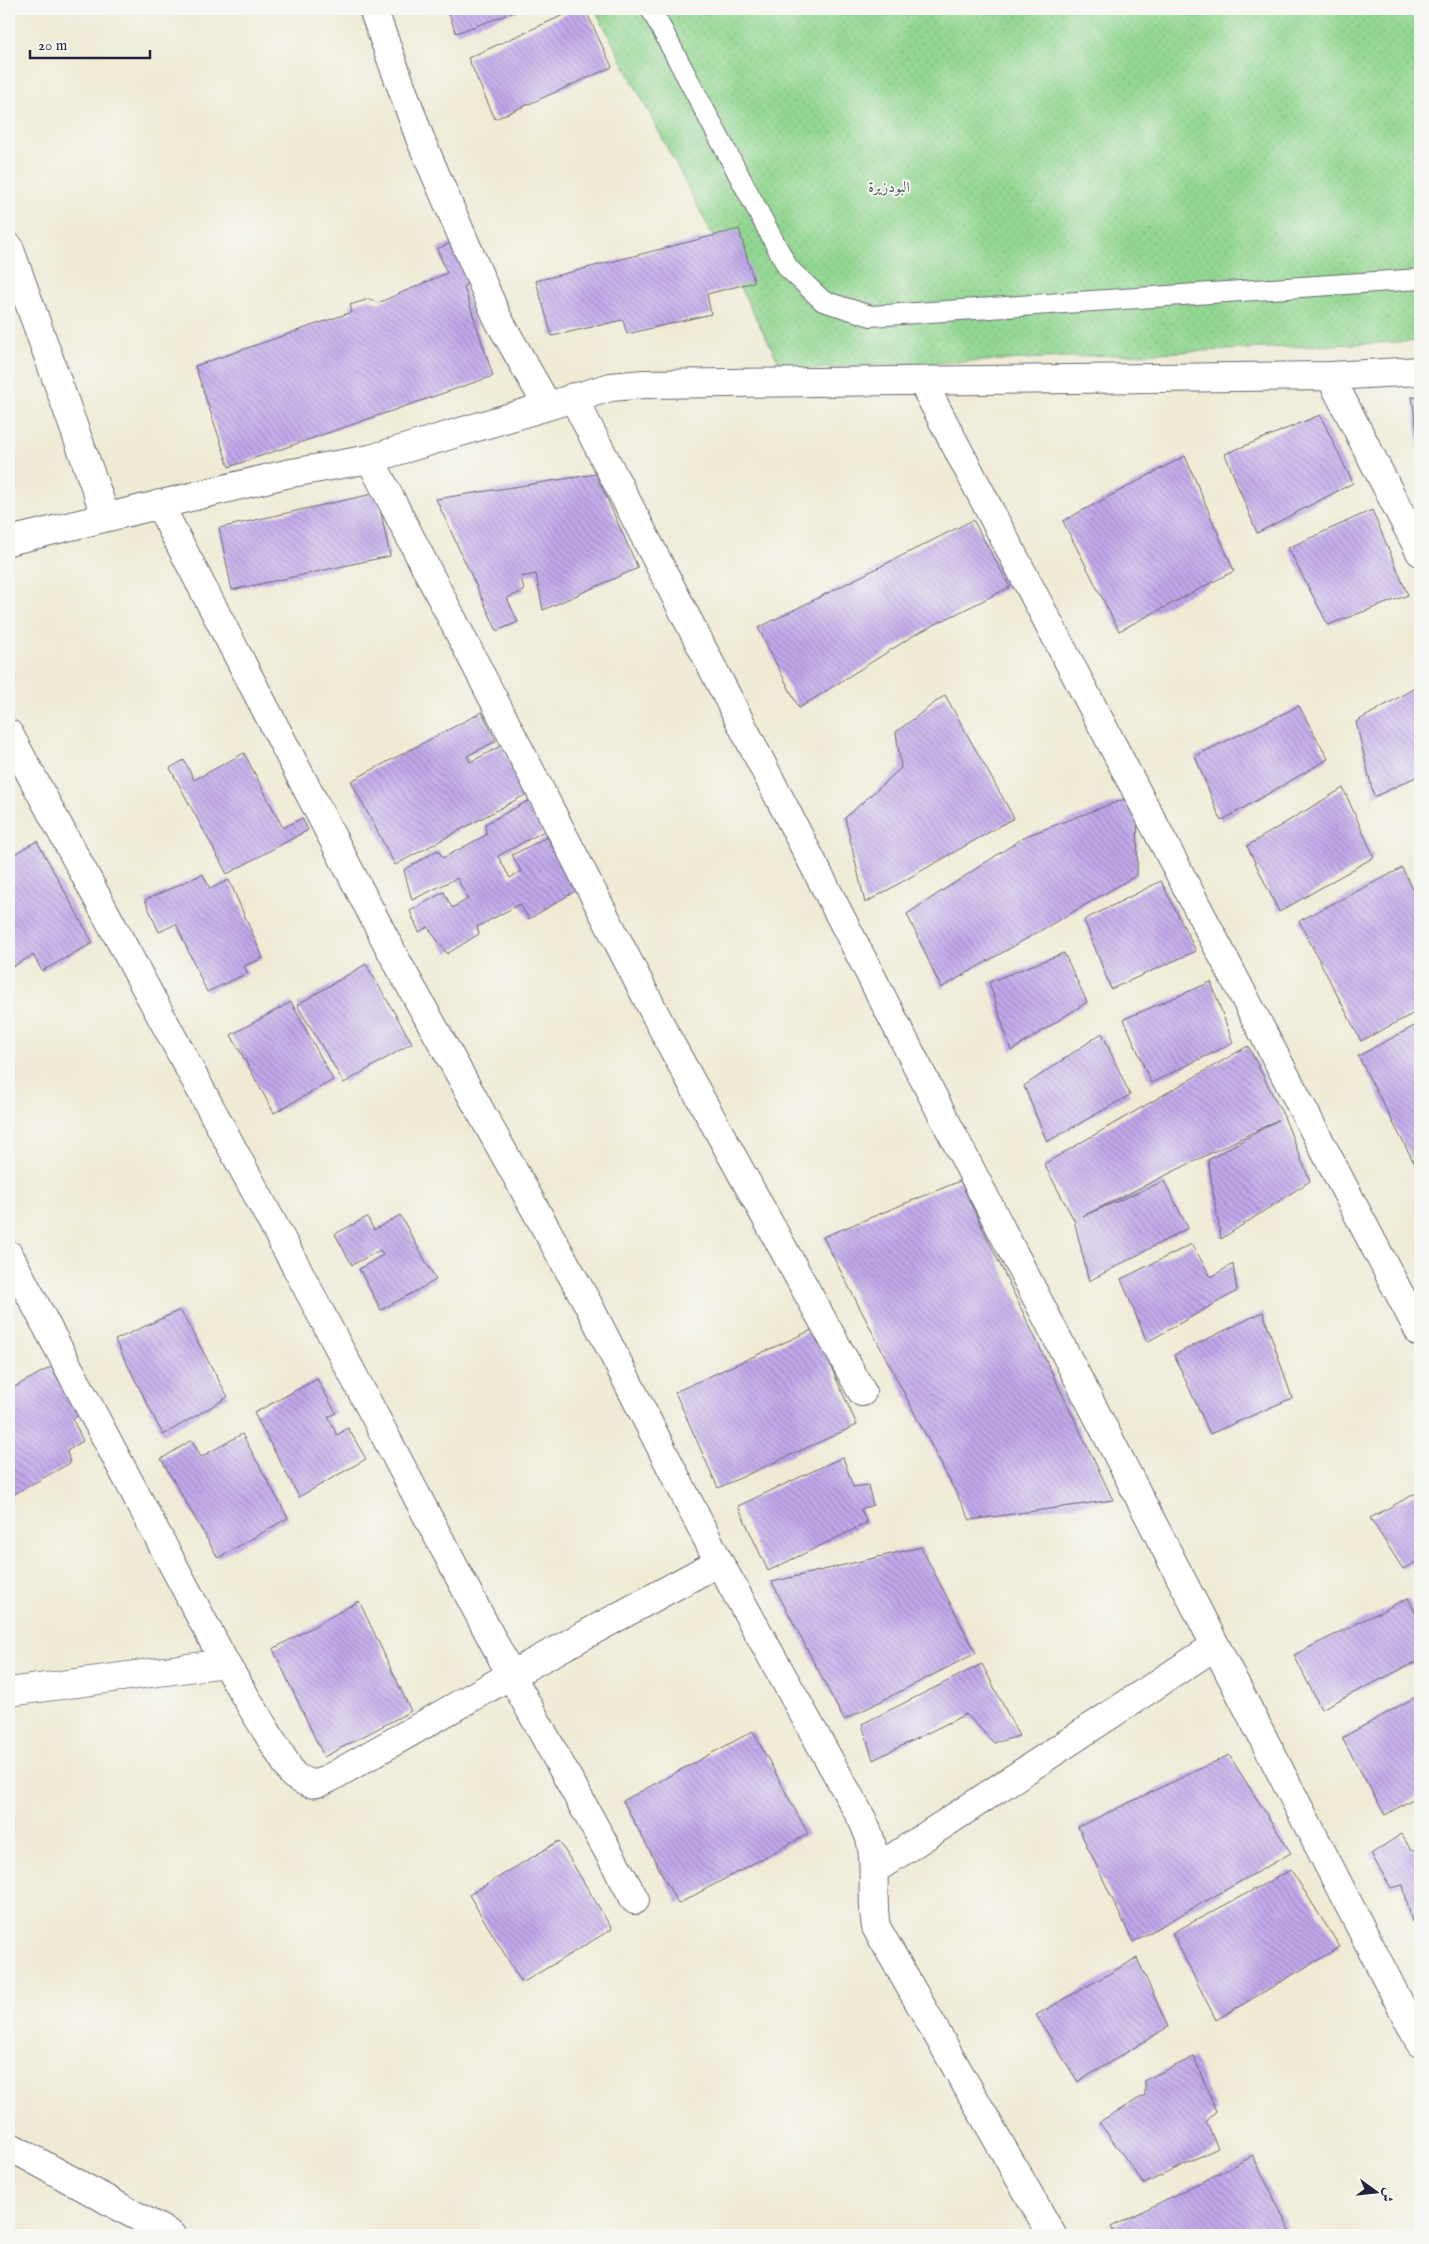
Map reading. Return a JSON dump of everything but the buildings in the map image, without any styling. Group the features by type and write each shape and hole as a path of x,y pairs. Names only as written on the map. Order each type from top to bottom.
{"street":[{"path":"372,9 421,142 498,319 547,406"},
{"path":"9,247 106,517"},
{"path":"9,541 286,474 370,459 611,387 644,384 923,383 1330,376 1420,371"},
{"path":"1330,376 1420,552"},
{"path":"923,383 1420,1333"},
{"path":"573,397 1420,2042"},
{"path":"370,459 670,1043 862,1392"},
{"path":"159,504 396,960 588,1304 719,1562 862,1818 872,1847 874,1870 873,1909 876,1927 1052,2235"},
{"path":"9,734 296,1268 511,1675 635,1900"},
{"path":"9,1255 225,1663 293,1775 308,1784 318,1785 511,1675 719,1562"},
{"path":"874,1870 1215,1646"},
{"path":"9,1692 225,1663"},
{"path":"9,2146 171,2235"}],"lane":[{"path":"652,9 788,268 823,301 871,316 1420,279"}],"green space":[{"name":"البودزيرة","path":"595,9 1420,9 1420,341 783,370"}]}
